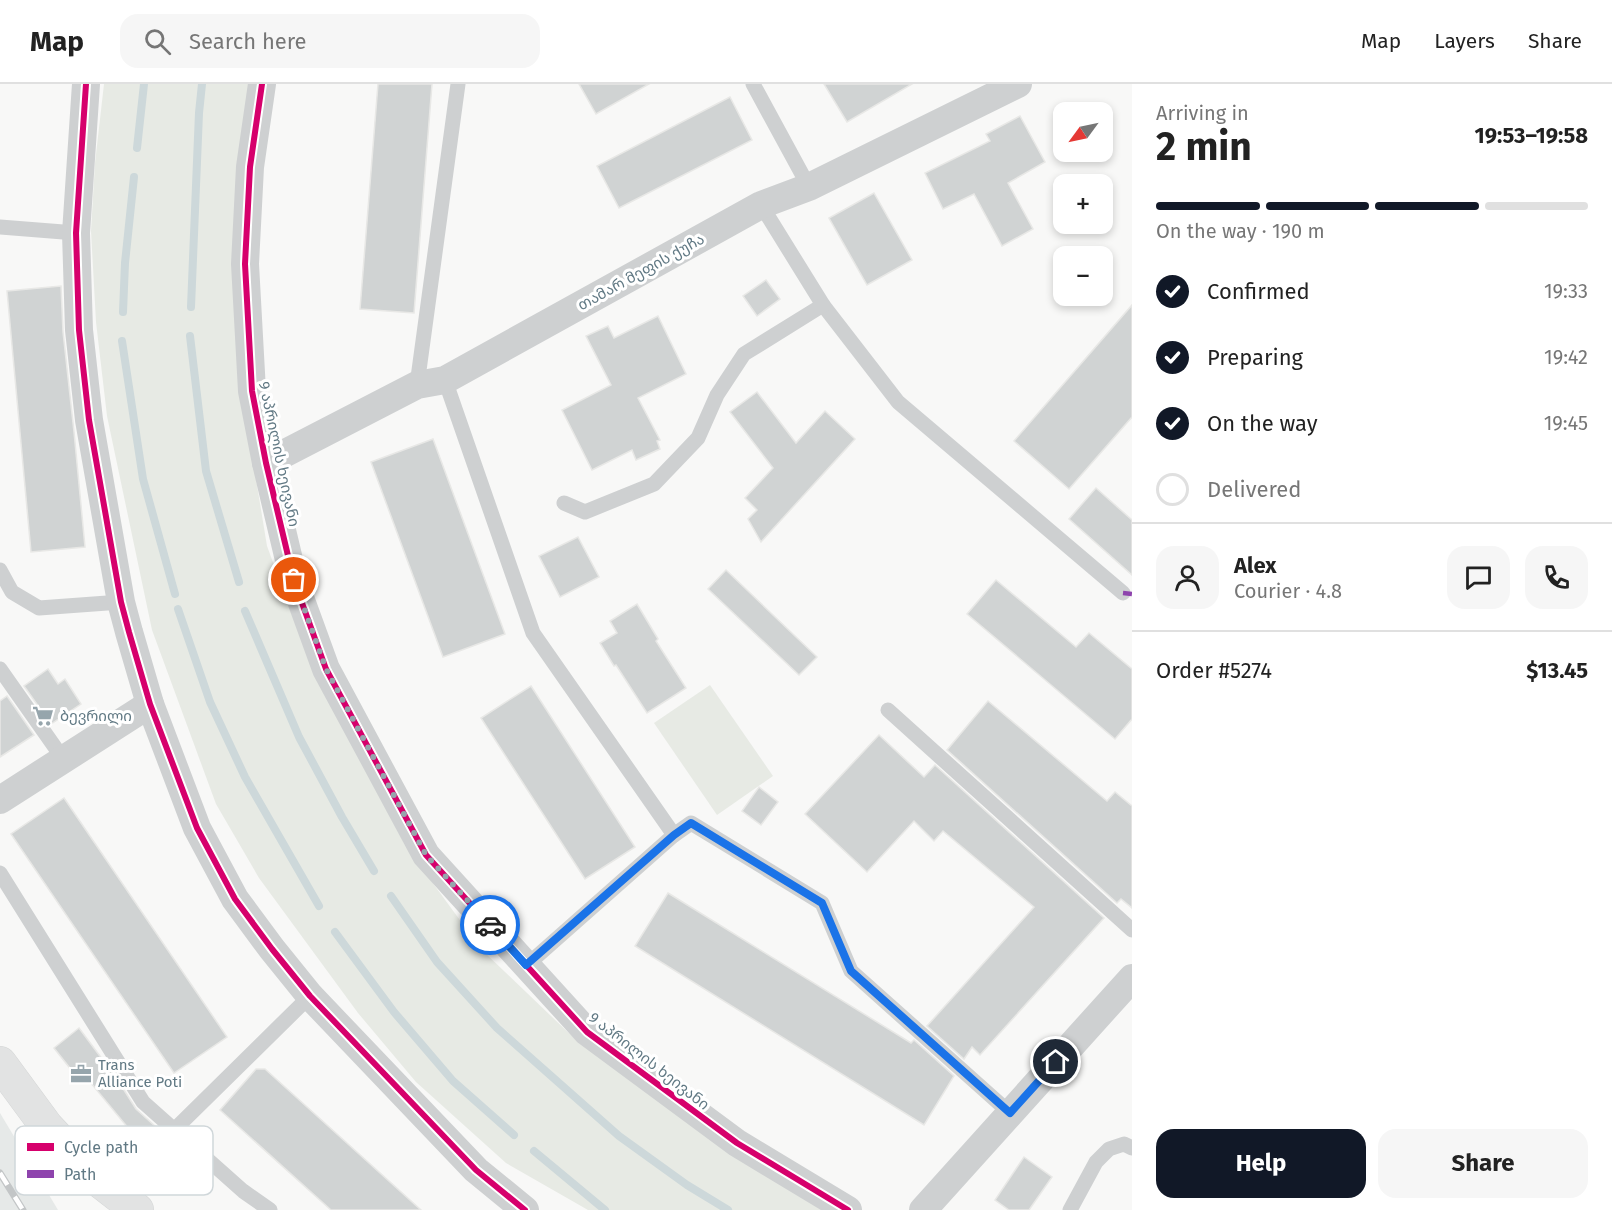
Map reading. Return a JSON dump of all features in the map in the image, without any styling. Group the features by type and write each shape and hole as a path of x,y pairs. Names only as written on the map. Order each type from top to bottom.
{"street":[{"path":"86,84 76,233 79,330 89,420 121,602 150,704 197,828 235,899 310,996 476,1170 525,1210"},
{"name":"9 აპრილის ხეივანი","path":"262,84 250,167 245,264 252,391 266,463 294,580 326,669 426,855 587,1032 737,1143 848,1210"},
{"name":"თამარ მეფის ქუჩა","path":"266,463 417,385 445,380 761,205 809,187 1018,84"},
{"path":"0,801 150,704"},
{"path":"923,1210 1132,978"},
{"path":"0,1064 48,1126"},
{"path":"118,1195 137,1210"}],"lane":[{"path":"417,385 458,84"},
{"path":"753,84 809,187"},
{"path":"761,205 823,305 898,402 1123,593"},
{"path":"0,226 76,233"},
{"path":"564,503 585,512 654,484 698,438 717,394 744,354 823,305"},
{"path":"445,380 533,633 674,835"},
{"path":"0,570 12,592 39,608 121,602"},
{"path":"0,669 64,760"},
{"path":"888,710 1132,930"},
{"path":"526,965 674,835 691,823 822,903 851,971 1010,1113"},
{"path":"0,873 143,1101 170,1126"},
{"path":"178,1126 310,996"},
{"path":"1070,1210 1095,1162 1109,1149 1124,1144 1132,1148"},
{"path":"213,1164 243,1191 270,1210"}],"shaded area":[{"path":"104,84 249,84 239,376 267,546 309,661 405,845 481,949 574,1038 824,1210 588,1210 506,1163 416,1082 358,1013 259,878 216,804 152,630 107,416 96,322 91,231 95,163"},
{"path":"710,685 773,776 717,815 654,723"},
{"path":"0,1113 15,1138 15,1195 49,1195 58,1210 0,1210"}],"building":[{"path":"378,84 432,84 414,313 360,309"},
{"path":"579,84 649,84 596,114"},
{"path":"824,84 912,84 847,122"},
{"path":"730,97 752,140 619,208 597,166"},
{"path":"1020,116 1045,162 1008,183 1033,229 1002,246 974,194 943,209 925,173 990,141 986,134"},
{"path":"874,193 912,260 867,285 829,218"},
{"path":"766,280 780,299 757,316 743,296"},
{"path":"61,286 63,332 85,547 31,552 7,291"},
{"path":"1132,305 1132,417 1069,489 1014,441"},
{"path":"658,316 686,374 638,398 660,440 657,441 660,449 636,460 632,450 592,470 562,410 611,385 586,336 608,326 614,338"},
{"path":"757,392 796,443 825,411 855,439 761,542 748,519 757,510 745,498 773,468 730,412"},
{"path":"433,439 505,634 443,657 371,462"},
{"path":"1096,488 1132,520 1132,575 1069,519"},
{"path":"578,537 599,577 560,597 539,556"},
{"path":"726,570 817,657 799,675 708,589"},
{"path":"996,580 1076,647 1089,633 1132,669 1132,719 1115,739 967,614"},
{"path":"637,604 658,639 656,641 686,688 647,713 600,643 617,633 610,621"},
{"path":"48,669 58,684 65,679 81,704 51,724 24,686"},
{"path":"531,686 635,847 585,879 481,718"},
{"path":"7,696 34,735 0,757 0,701"},
{"path":"988,701 1107,801 1115,792 1132,806 1132,908 1121,899 1117,903 947,750"},
{"path":"879,735 924,777 935,765 1104,918 980,1055 972,1047 964,1059 927,1026 1034,907 943,831 934,841 914,821 867,872 805,814"},
{"path":"759,787 778,802 761,825 742,811"},
{"path":"64,798 227,1037 174,1073 11,834"},
{"path":"668,893 911,1043 914,1040 954,1076 924,1125 635,946"},
{"path":"79,1028 136,1109 155,1126 127,1126 86,1077 81,1082 54,1048"},
{"path":"256,1069 265,1069 421,1210 331,1210 220,1110"},
{"path":"1024,1157 1052,1177 1029,1210 1009,1210 995,1200"}],"waterway":[{"path":"137,148 144,84"},
{"path":"191,307 202,84"},
{"path":"123,312 125,263 134,177"},
{"path":"190,336 206,471 239,582"},
{"path":"122,341 143,479 175,594"},
{"path":"178,609 210,702 245,777 319,906"},
{"path":"245,611 299,737 374,871"},
{"path":"391,896 437,962 497,1028 619,1136 687,1185 728,1210"},
{"path":"335,932 394,1012 453,1081 514,1135"},
{"path":"534,1151 605,1210"}],"railway":[{"path":"0,1173 23,1210"}],"marked path":[{"path":"1123,593 1132,594"}],"cycle path":[{"path":"86,84 76,233 79,330 89,420 121,602 150,704 197,828 235,899 310,996 476,1170 525,1210"},
{"path":"262,84 250,167 245,264 252,391 266,463 294,581 326,669 426,855 587,1032 737,1143 848,1210"}],"way so far":[{"path":"294,580 326,669 426,855 490,925"}],"place":[{"name":"ბევრილი","path":"43,716"},
{"name":"Trans Alliance Poti","path":"81,1074"}],"route":[{"path":"490,925 526,965 674,835 691,823 822,903 851,971 1010,1113 1056,1062"}]}
